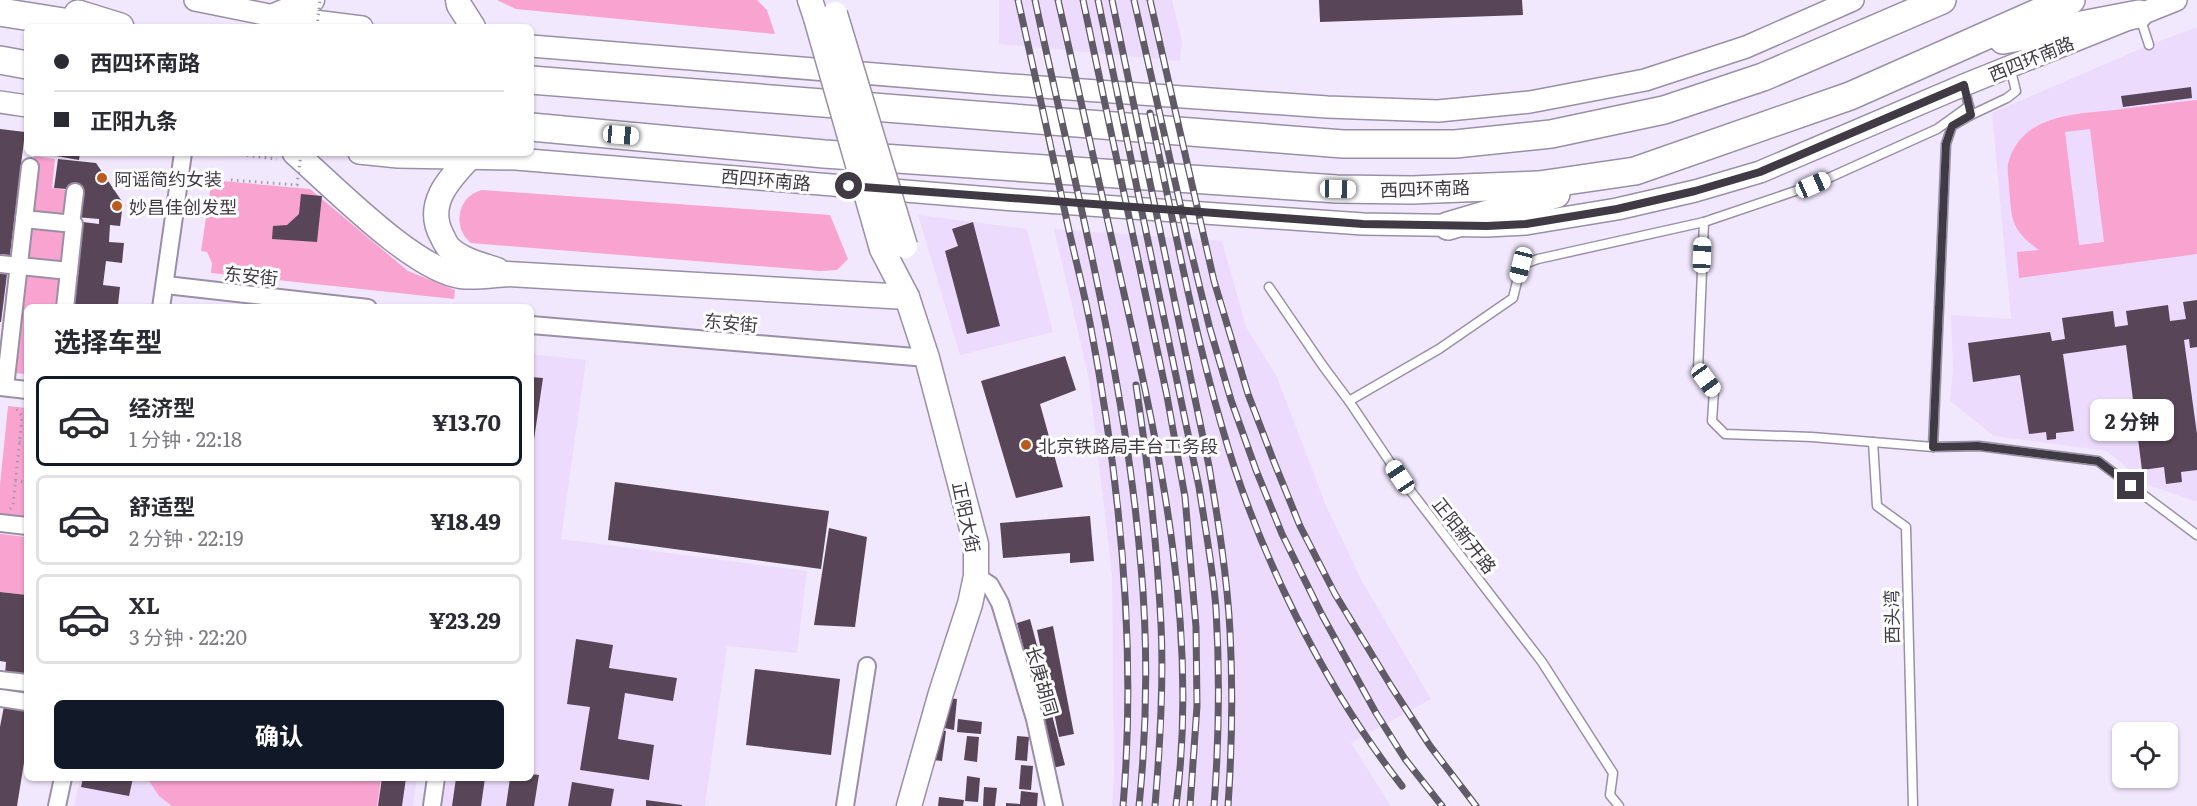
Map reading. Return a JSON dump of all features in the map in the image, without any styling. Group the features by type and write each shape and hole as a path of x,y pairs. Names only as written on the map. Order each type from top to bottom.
{"highway":[{"path":"31,0 110,24"},
{"path":"534,80 1343,144 1455,144 1551,134 1664,110 1763,76 1941,0"},
{"name":"西四环南路","path":"534,127 824,154 1338,189 1412,190 1539,185 1635,171 1850,96 2071,0"},
{"path":"0,12 76,24"},
{"path":"1960,47 2139,14"},
{"path":"0,60 24,64"},
{"path":"0,73 24,70"},
{"path":"1448,226 1635,171"}],"main road":[{"path":"274,16 312,0"},
{"path":"458,0 471,24"},
{"name":"正阳大街","path":"823,8 927,358 976,544 976,576 970,604 940,693 909,806"},
{"path":"298,156 398,244 432,266 461,276 507,274 908,297"},
{"path":"469,159 447,182 436,203 437,227 449,248 469,260 507,274"}],"street":[{"path":"195,0 229,3 274,16 338,24"},
{"path":"534,46 1009,85 1327,107 1438,111 1530,102 1645,80 1746,47 1853,0"},
{"name":"西四环南路","path":"388,156 516,159 1004,199 1352,224 1487,226 1526,224 1617,209 1695,191 1760,172 1964,85 2176,0"},
{"path":"0,102 24,106"},
{"path":"162,304 183,156"},
{"path":"24,390 4,391 30,166"},
{"path":"71,224 75,192"},
{"path":"24,219 74,224 65,304"},
{"path":"0,264 69,272"},
{"name":"东安街","path":"166,285 298,304"},
{"name":"东安街","path":"534,325 927,358"},
{"path":"3,519 24,525"},
{"name":"长庚胡同","path":"976,576 990,585 1000,603 1035,719 1054,806"},
{"path":"845,806 867,666"},
{"path":"0,669 0,679 24,683"},
{"path":"0,698 24,702"},
{"path":"57,806 62,781"},
{"path":"432,806 436,781"}],"lane":[{"path":"2139,14 2149,45"},
{"path":"1349,401 1439,348 1513,298 1521,265 1538,259 1704,222 1813,185 1937,129 1970,110 2007,98 2016,91 2010,66"},
{"path":"1964,85 1970,110"},
{"path":"1933,447 1946,144 1952,126 1970,110"},
{"path":"1704,222 1698,369 1714,391 1712,421 1725,434 1933,447 1978,446 2098,461 2197,534"},
{"name":"正阳新开路","path":"1269,287 1400,477 1542,662 1613,773 1610,795 1619,806"},
{"name":"西头湾","path":"1873,442 1877,506 1906,527 1913,806"}],"path":[{"path":"317,24 320,0"},
{"path":"231,180 297,185 301,156"},
{"path":"3,519 13,506 22,416 4,391"},
{"path":"19,442 24,443"},
{"path":"15,480 24,482"}],"shaded area":[{"path":"497,0 757,0 767,10 775,34 516,9"},
{"path":"999,0 1172,0 1182,41 1180,61 999,44"},
{"path":"2197,27 2197,502 2146,484 2107,451 1994,436 1950,401 1953,370 1951,315 2011,319 1992,113 2149,45"},
{"path":"2197,100 2197,254 2019,278 2017,252 2039,250 2022,236 2012,216 2008,164 2014,148 2024,135 2036,126 2066,116","holes":["2090,129 2104,242 2079,245 2065,132"]},
{"path":"34,156 55,159 52,188 66,190 62,219 28,215"},
{"path":"222,181 310,189 408,271 455,290 454,299 211,273 212,263 207,252 201,251 210,191"},
{"path":"482,190 830,215 848,259 837,270 820,271 471,243 461,229 460,213 467,199"},
{"path":"918,215 1027,229 1053,332 960,355"},
{"path":"28,221 69,226 64,268 23,264"},
{"path":"1054,229 1222,241 1246,327 1277,377 1326,506 1362,581 1431,699 1351,743 1391,806 1112,806 1114,775 1112,574 1089,379"},
{"path":"25,269 63,273 59,304 24,304 24,374 14,373"},
{"path":"534,354 586,360 561,539 807,571 797,653 727,646 705,806 442,806 447,781 534,781"},
{"path":"8,406 24,408 24,521 0,518 0,485"},
{"path":"0,534 24,537 24,595 0,592"},
{"path":"80,781 417,781 413,806 74,806"},
{"path":"149,781 381,781 377,806 172,806 159,796"}],"building":[{"path":"1319,0 1522,0 1523,15 1320,22"},
{"path":"2191,87 2192,98 2123,107 2121,96"},
{"path":"0,129 24,132 24,140 10,255 0,254"},
{"path":"56,156 80,156 79,160"},
{"path":"58,159 96,163 123,203 120,226 110,225 109,242 124,243 122,263 106,261 103,285 120,287 118,304 74,304 83,222 99,224 99,219 76,217 79,190 54,188"},
{"path":"301,194 322,196 317,242 272,239 273,226 287,225 299,214"},
{"path":"973,222 1000,326 967,334 945,251 958,246 952,229"},
{"path":"0,273 7,274 1,322 0,322"},
{"path":"2197,300 2197,347 2190,348 2189,339 2184,340 2197,434 2197,470 2181,472 2182,482 2166,484 2164,467 2142,470 2126,345 2063,354 2074,431 2056,433 2056,439 2047,440 2046,432 2029,434 2020,375 1973,382 1968,343 2050,332 2052,341 2065,339 2062,318 2113,311 2115,327 2128,325 2126,311 2168,305 2170,321 2186,319 2183,302"},
{"name":"北京铁路局丰台工务段","path":"1065,356 1076,390 1040,404 1063,487 1016,498 981,381"},
{"path":"534,377 543,378 534,439"},
{"path":"615,482 829,511 821,569 608,540"},
{"path":"1090,516 1094,561 1070,563 1070,553 1003,558 1000,523"},
{"path":"829,528 867,537 855,627 814,625"},
{"path":"0,592 24,595 24,678 5,675 6,662 0,661"},
{"path":"1030,619 1044,672 1031,676 1017,623"},
{"path":"1053,626 1074,734 1059,737 1037,630"},
{"path":"576,639 613,645 609,668 677,678 673,701 625,693 618,739 654,745 649,780 580,770 590,707 567,704"},
{"path":"755,669 840,679 831,755 746,745"},
{"path":"1044,684 1065,765 1053,768 1033,687"},
{"path":"947,698 957,699 954,730 944,728"},
{"path":"4,706 24,709 24,763 17,806 0,806 0,727"},
{"path":"958,719 982,722 981,734 957,732"},
{"path":"936,729 946,731 942,761 932,760"},
{"path":"967,736 979,737 977,762 964,760"},
{"path":"1017,736 1029,737 1027,761 1015,760"},
{"path":"1021,765 1033,766 1031,790 1019,789"},
{"path":"534,774 539,775 534,806 506,806 510,781 534,781"},
{"path":"967,776 980,778 978,802 965,801"},
{"path":"82,781 132,781 129,796 81,787"},
{"path":"382,781 406,781 402,806 378,806"},
{"path":"456,781 485,781 481,806 452,806"},
{"path":"572,782 614,789 611,806 568,806"},
{"path":"984,787 997,788 995,806 983,806"},
{"path":"1021,791 1038,793 1037,806 1006,806 1006,803 1020,804"},
{"path":"939,797 964,800 963,806 938,806"},
{"path":"646,800 682,805 682,806 646,806"}],"railway":[{"path":"1018,0 1088,311 1110,442 1127,624 1127,746 1123,806"},
{"path":"1035,0 1097,281 1111,352 1133,494 1141,566 1146,656 1144,746 1139,806"},
{"path":"1058,0 1151,416 1163,481 1179,610 1183,675 1182,741 1176,806"},
{"path":"1083,0 1167,396 1185,497 1196,627 1197,706 1190,806"},
{"path":"1098,0 1199,487 1211,563 1216,609 1218,683 1214,806"},
{"path":"1112,0 1209,466 1219,527 1227,589 1231,653 1232,719 1228,806"},
{"path":"1134,0 1210,329 1231,400 1256,470 1282,534 1322,615 1376,713 1405,759 1442,806"},
{"path":"1150,0 1214,281 1248,394 1274,462 1300,526 1335,594 1430,746 1476,806"},
{"path":"1150,113 1211,388 1254,521 1296,615 1320,661 1345,705 1402,786"},
{"path":"1136,385 1152,504 1161,624 1161,715 1155,806"}],"place":[{"name":"阿谣简约女装","path":"102,178"},
{"name":"妙昌佳创发型","path":"117,206"},
{"name":"北京铁路局丰台工务段","path":"1026,445"}],"route":[{"path":"849,186 1363,224 1487,226 1526,224 1617,209 1695,191 1760,172 1964,85 1971,115 1952,126 1946,144 1933,447 1978,446 2098,461 2131,486"}]}
